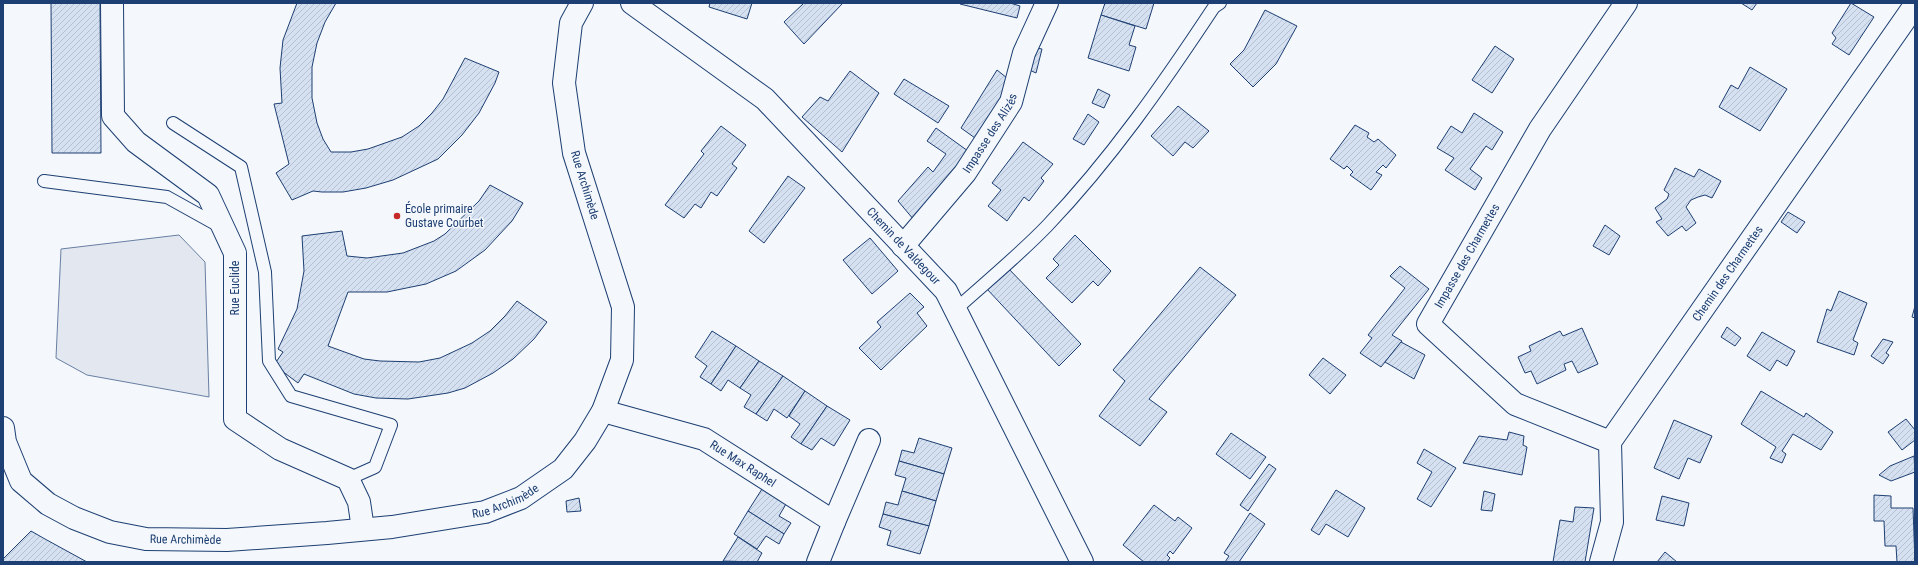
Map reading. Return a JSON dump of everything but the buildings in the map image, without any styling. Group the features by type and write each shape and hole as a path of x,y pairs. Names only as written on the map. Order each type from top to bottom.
{"street":[{"name":"Rue Euclide","path":"112,3 113,116 136,142 208,195 235,253 235,420 280,449 348,479"},
{"name":"Rue Archimède","path":"3,428 5,442 21,481 48,504 74,518 110,532 146,539 227,540 327,533 392,527 485,512 521,498 563,468 585,441 603,411 622,360 623,307 574,153 564,82 571,23 582,3"},
{"name":"Chemin de Valdegour","path":"632,3 765,99 946,292 1082,562"},
{"name":"Impasse des Alizés","path":"903,246 965,173 1011,102 1024,53 1047,3"},
{"name":"Impasse des Charmettes","path":"1610,442 1515,404 1428,324 1540,129 1626,3"},
{"name":"Chemin des Charmettes","path":"1610,442 1915,5"},
{"name":"Rue Max Raphel","path":"603,411 704,439 834,522"},
{"path":"818,562 869,440"},
{"path":"1601,562 1612,522 1610,442"},
{"path":"348,479 359,502 363,529"}],"lane":[{"path":"955,310 1046,226 1107,159 1164,84 1214,7 1220,3"},
{"path":"174,123 241,168 265,272 269,361 291,396 391,425 375,467 348,479"},
{"path":"44,181 167,197 224,229"}],"shaded area":[{"path":"179,235 205,262 209,397 87,375 56,358 61,249"}],"place":[{"name":"École primaire Gustave Courbet","path":"397,216"}]}
